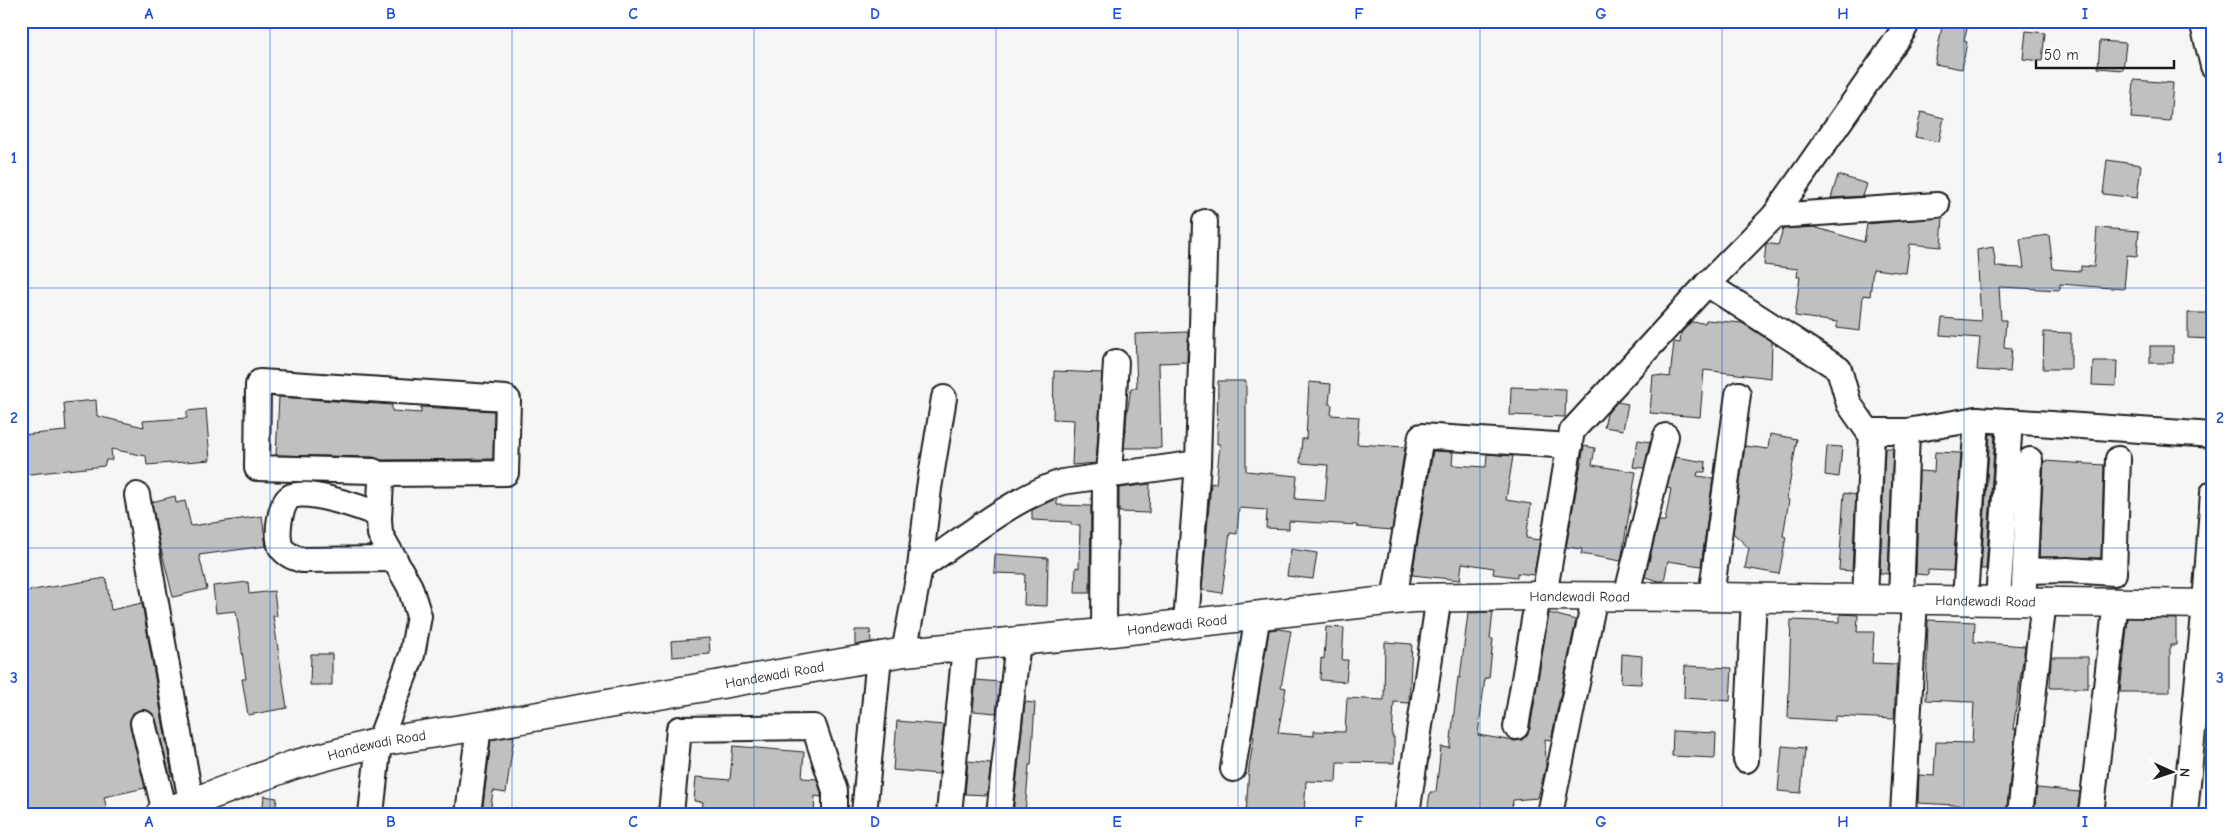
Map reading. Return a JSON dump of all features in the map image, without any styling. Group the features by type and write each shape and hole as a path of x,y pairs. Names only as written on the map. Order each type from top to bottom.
{"main road":[{"name":"Handewadi Road","path":"163,813 293,764 379,742 892,654 1394,600 1439,596 1626,596 2032,600 2209,604"}],"street":[{"path":"1516,727 1572,432 1707,284 1774,216 1903,31 1908,21"},
{"path":"2202,21 2213,66"},
{"path":"1774,216 1937,205"},
{"path":"1186,623 1198,463 1205,222"},
{"path":"1707,284 1839,369 1849,404 1868,431 1907,431 1977,419 2213,435"},
{"path":"1104,632 1107,476 1116,362"},
{"path":"371,814 379,742 412,655 419,616 410,587 380,534 381,482 379,474 373,471 257,468 258,385 260,382 496,397 508,400 506,473 379,474"},
{"path":"1711,597 1738,394"},
{"path":"671,814 679,729 814,727 835,803 866,803 892,654 920,568 929,488 944,398"},
{"path":"1965,600 1977,419"},
{"path":"2010,421 2032,600 2020,814"},
{"path":"1865,599 1872,431"},
{"path":"1903,814 1908,599 1907,431"},
{"path":"1394,600 1421,436 1570,446"},
{"path":"1626,596 1666,436"},
{"path":"2025,571 2067,570 2114,573 2118,459"},
{"path":"2030,460 2025,571 2032,600"},
{"path":"920,568 1022,501 1047,487 1062,482 1198,463"},
{"path":"2185,814 2203,733 2213,493"},
{"path":"137,495 191,802"},
{"path":"379,515 353,504 304,495 292,496 286,500 281,508 279,543 282,550 292,557 302,560 395,559"},
{"path":"2032,600 2067,570"},
{"path":"1407,814 1439,596"},
{"path":"1550,814 1595,596"},
{"path":"1746,760 1754,598"},
{"path":"2091,814 2116,602"},
{"path":"1233,769 1258,614"},
{"path":"1000,814 1018,641"},
{"path":"949,814 965,646"},
{"path":"143,723 163,813"},
{"path":"468,814 479,726"}],"building":[{"path":"1943,21 1969,21 1964,41 1967,42 1962,69 1935,64"},
{"path":"2026,31 2045,33 2042,61 2023,59"},
{"path":"2100,41 2126,43 2123,70 2098,68"},
{"path":"2134,80 2173,83 2170,121 2131,118"},
{"path":"1921,112 1944,118 1939,142 1915,137"},
{"path":"2107,160 2141,165 2137,198 2103,194"},
{"path":"1838,175 1867,184 1863,196 1831,198"},
{"path":"1943,217 1941,247 1910,244 1906,273 1873,269 1870,296 1863,295 1860,331 1837,328 1837,322 1795,316 1800,277 1797,277 1798,269 1764,265 1766,243 1778,245 1783,229 1814,227 1864,242 1867,224"},
{"path":"2097,228 2139,231 2137,256 2127,255 2124,289 2060,284 2060,290 1999,287 2001,320 2006,320 2004,347 2012,348 2010,372 1977,370 1980,338 1940,335 1942,318 1981,321 1977,250 1993,247 1996,267 2024,268 2020,239 2049,235 2053,269 2081,271 2081,266 2094,267"},
{"path":"2188,313 2213,313 2213,339 2188,338"},
{"path":"1706,320 1742,323 1772,342 1771,378 1704,370 1700,417 1650,413 1653,375 1670,377 1674,342 1680,343 1681,333 1691,322 1705,323"},
{"path":"1188,332 1187,362 1159,363 1161,448 1124,448 1131,388 1137,388 1135,334"},
{"path":"2044,332 2071,333 2071,369 2043,369"},
{"path":"2150,346 2173,346 2173,363 2150,363"},
{"path":"2093,361 2117,361 2116,386 2092,385"},
{"path":"1054,371 1102,373 1096,463 1072,465 1074,420 1053,419"},
{"path":"1218,381 1246,381 1246,471 1297,476 1295,499 1325,501 1328,465 1300,463 1302,439 1306,439 1309,382 1331,384 1329,404 1332,405 1331,415 1359,417 1357,444 1405,447 1392,530 1357,527 1357,525 1289,521 1289,529 1266,528 1267,510 1239,508 1237,534 1230,533 1222,593 1202,590 1211,483 1216,484 1220,444 1217,444"},
{"path":"1511,387 1566,389 1565,417 1510,415"},
{"path":"279,397 392,405 392,411 421,413 421,407 494,411 493,459 382,460 373,457 276,455"},
{"path":"96,400 97,416 144,427 143,421 187,418 187,411 206,409 210,460 147,465 146,456 111,449 112,460 106,460 104,466 21,475 21,435 66,431 64,403"},
{"path":"1617,402 1628,404 1623,430 1604,427 1607,414"},
{"path":"1770,434 1797,439 1787,499 1789,500 1783,536 1786,537 1779,574 1745,568 1749,548 1733,533 1745,446 1768,449"},
{"path":"1990,434 1995,434 1986,569 1981,569"},
{"path":"1638,440 1650,442 1644,468 1633,467"},
{"path":"1584,446 1595,448 1592,465 1636,472 1621,561 1581,554 1582,549 1566,547"},
{"path":"1827,446 1842,447 1839,477 1825,475"},
{"path":"1885,448 1893,448 1888,574 1880,573"},
{"path":"1433,451 1453,452 1452,465 1486,467 1487,454 1513,456 1506,500 1531,504 1526,538 1540,540 1534,575 1517,573 1517,577 1493,574 1494,568 1462,563 1460,580 1412,575"},
{"path":"1935,452 1961,453 1953,571 1928,570 1928,575 1916,574 1919,471 1934,472"},
{"path":"1675,457 1706,462 1705,472 1698,472 1697,476 1713,478 1701,566 1668,561 1664,581 1658,581 1645,577 1659,521 1665,521 1671,489 1667,488"},
{"path":"2044,461 2104,465 2101,558 2039,557"},
{"path":"1150,484 1149,513 1119,512 1119,488"},
{"path":"1844,493 1856,495 1852,571 1839,570"},
{"path":"175,496 176,503 185,501 191,526 262,516 266,546 199,555 207,589 173,597 159,541 152,502"},
{"path":"1055,499 1057,500 1057,505 1091,506 1090,593 1075,593 1076,567 1079,568 1080,525 1071,525 1071,522 1032,520 1032,510"},
{"path":"1291,549 1317,553 1313,579 1287,576"},
{"path":"995,554 1048,558 1047,606 1024,605 1025,574 994,573"},
{"path":"106,578 111,610 142,603 172,775 170,776 156,719 147,710 139,710 133,713 130,726 145,788 104,797 108,814 21,814 21,592"},
{"path":"248,582 249,594 274,591 277,616 273,616 287,708 248,715 242,679 246,679 236,611 216,613 213,586"},
{"path":"1493,612 1490,639 1493,639 1489,678 1485,678 1478,735 1514,741 1522,740 1530,729 1549,613 1576,620 1551,740 1545,739 1546,766 1538,798 1513,800 1511,814 1427,814 1430,792 1436,792 1441,747 1450,748 1468,613"},
{"path":"1840,614 1858,615 1857,632 1874,632 1872,663 1897,664 1894,719 1835,716 1835,721 1788,718 1791,620 1840,622"},
{"path":"2128,618 2176,619 2176,645 2170,645 2170,692 2120,692"},
{"path":"1928,620 1975,622 1974,642 2025,646 2013,729 2016,729 2006,814 1972,814 1973,806 1918,803 1919,775 1934,776 1936,742 1972,743 1974,702 1926,700"},
{"path":"1326,627 1344,628 1342,660 1348,660 1346,682 1320,680 1321,658 1324,659"},
{"path":"855,630 870,630 871,642 855,645"},
{"path":"1269,630 1291,631 1281,687 1286,688 1278,733 1314,736 1314,731 1345,732 1347,698 1384,700 1385,642 1412,644 1409,703 1394,702 1392,737 1394,737 1394,763 1337,762 1336,782 1306,781 1304,814 1246,814 1249,767 1254,737 1252,737"},
{"path":"709,638 710,654 672,657 671,641"},
{"path":"311,654 332,654 332,685 310,685"},
{"path":"1622,654 1642,656 1641,684 1621,683"},
{"path":"2051,657 2088,657 2088,688 2050,688"},
{"path":"1685,666 1732,668 1730,701 1684,698"},
{"path":"976,680 1000,682 996,713 973,711"},
{"path":"1025,702 1035,703 1031,765 1029,765 1025,814 1013,814"},
{"path":"897,721 944,725 939,774 893,770"},
{"path":"1673,731 1716,733 1715,758 1672,756"},
{"path":"514,736 506,793 493,791 490,814 482,814 491,740"},
{"path":"733,746 804,752 802,778 817,779 821,793 821,797 815,796 814,814 702,814 703,802 694,801 696,777 730,780"},
{"path":"1782,746 1805,748 1801,793 1778,791"},
{"path":"968,761 991,763 987,795 965,794"},
{"path":"2037,788 2080,792 2077,814 2034,814"},
{"path":"264,796 277,798 275,814 262,814"}]}
